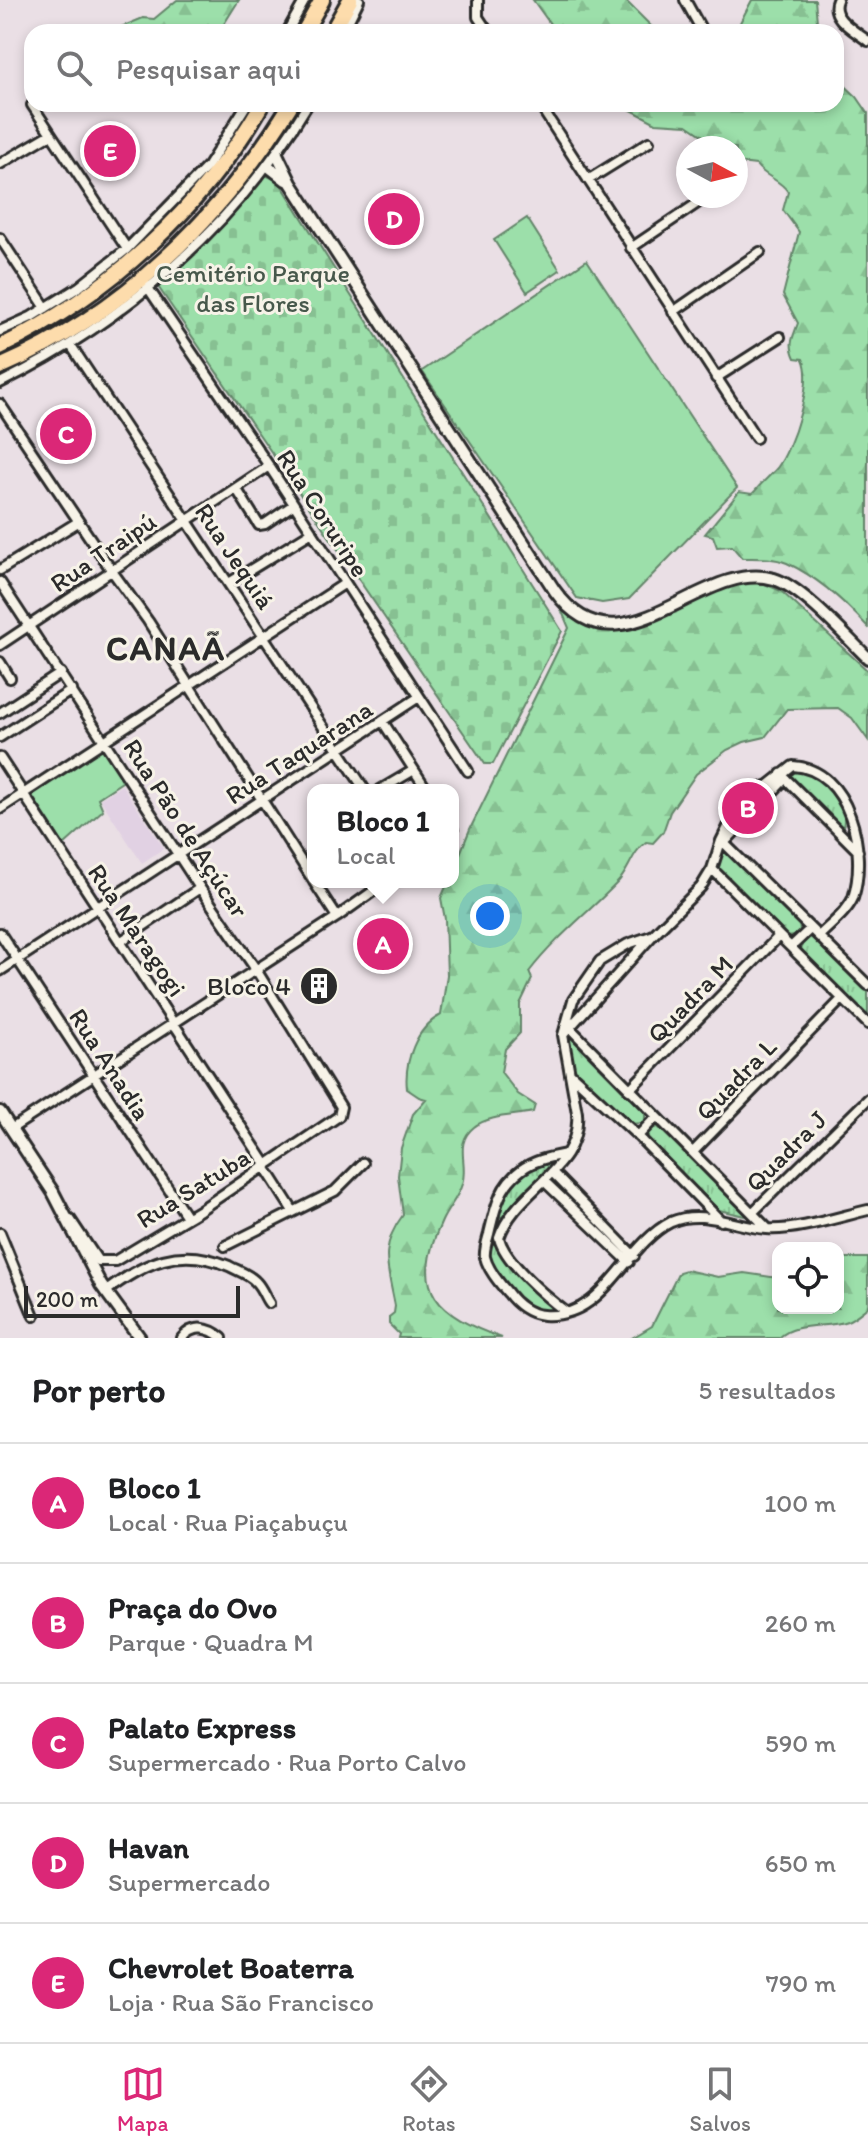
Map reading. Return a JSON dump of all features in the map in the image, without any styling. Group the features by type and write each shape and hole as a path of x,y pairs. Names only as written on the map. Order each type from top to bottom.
{"highway":[{"path":"308,24 322,0"},
{"path":"338,24 352,3"},
{"path":"0,347 30,332 79,300 152,243 216,176 257,112"},
{"path":"0,367 145,284 225,198 286,112"}],"street":[{"path":"292,24 305,0"},
{"path":"478,0 478,17 483,24"},
{"path":"685,0 698,24"},
{"path":"837,0 834,7 836,15 868,41"},
{"path":"345,24 352,3"},
{"path":"37,112 127,249"},
{"path":"0,331 79,287 127,249 208,166 242,112"},
{"path":"0,383 70,344 202,242 268,166 303,112"},
{"path":"544,112 756,438"},
{"path":"0,164 51,134"},
{"path":"588,180 649,142"},
{"path":"277,154 291,183 555,591 572,612 587,620 620,625 730,582 767,578 795,590 868,658"},
{"path":"268,166 291,183"},
{"path":"631,248 690,208"},
{"path":"0,238 46,308"},
{"path":"673,312 760,252"},
{"name":"Rua Coruripe","path":"145,284 269,466 468,771"},
{"path":"716,378 780,337"},
{"name":"Rua Jequiá","path":"70,344 361,784"},
{"path":"0,404 148,621 307,870"},
{"name":"Rua Traipú","path":"0,645 269,466"},
{"path":"236,488 256,523 265,524 293,505"},
{"path":"0,570 78,522"},
{"path":"229,583 312,532"},
{"name":"Rua Pão de Açúcar","path":"0,582 337,1097"},
{"path":"0,809 344,584"},
{"path":"0,662 10,678"},
{"path":"0,713 61,673"},
{"path":"0,737 72,690"},
{"name":"Rua Taquarana","path":"0,971 419,697"},
{"path":"383,722 423,784"},
{"name":"Rua Maragogi","path":"0,758 174,1022 293,1211"},
{"path":"716,854 793,766 806,767 844,798 854,819 859,852 855,893 850,905 820,935"},
{"path":"390,784 414,770"},
{"path":"783,776 859,852"},
{"path":"565,1027 701,887 712,869 737,809 757,790 783,776"},
{"path":"724,843 868,985"},
{"path":"712,869 868,1024"},
{"path":"120,942 200,888"},
{"path":"318,888 337,917"},
{"path":"11,1129 378,888"},
{"path":"791,947 810,929"},
{"name":"Rua Anadia","path":"0,933 187,1217"},
{"path":"566,1312 506,1253 499,1238 511,1216 574,1143 578,1126 565,1027 580,986 600,961 628,944 652,936"},
{"name":"Quadra M","path":"629,1090 779,936"},
{"name":"Quadra L","path":"753,1212 693,1152 842,999"},
{"path":"565,1027 693,1152"},
{"path":"570,1073 638,1136 721,1221"},
{"name":"Rua Satuba","path":"64,1212 95,1257 104,1263 115,1261 339,1116 341,1107 337,1097"},
{"name":"Quadra J","path":"868,1099 753,1212 768,1229 868,1210"},
{"path":"0,1112 64,1212 105,1292 140,1338"},
{"path":"638,1136 656,1117"},
{"path":"566,1154 536,1162 521,1170 499,1195 485,1253 486,1260 511,1298 531,1312 544,1315 583,1308 654,1233 675,1220 690,1216 768,1229"},
{"path":"225,1246 335,1191 363,1163"},
{"path":"552,1172 631,1259"},
{"path":"544,1181 631,1259"},
{"path":"491,1226 502,1229"},
{"path":"0,1233 34,1316"},
{"path":"105,1292 161,1259 180,1256 216,1261 243,1273 257,1283 269,1303"},
{"path":"182,1338 196,1328 208,1329 222,1338"}],"shaded area":[{"path":"122,785 164,848 142,863 100,799"}],"green space":[{"path":"177,0 239,0 224,24 128,24 143,18 154,19"},
{"path":"533,0 625,0 649,24 550,24"},
{"path":"752,0 815,0 817,24 739,24"},
{"path":"844,85 868,113 868,627 830,591 798,569 776,560 742,558 732,546 717,547 713,536 705,534 739,492 752,494 783,459 800,415 806,370 803,359 795,358 793,353 792,340 798,323 783,295 799,232 783,210 788,192 756,165 748,164 748,136 703,136 687,125 656,123 635,112 844,112"},
{"name":"Cemitério Parque das Flores","path":"263,174 279,181 562,631 493,764 485,764 150,275 253,176"},
{"path":"527,218 560,270 527,292 494,240"},
{"path":"587,260 737,488 629,599 602,603 577,598 422,371"},
{"path":"741,581 765,584 781,591 868,671 868,740 852,718 838,708 787,709 765,737 727,750 696,774 670,812 663,832 653,843 646,842 641,846 617,883 529,972 532,979 520,1004 520,1033 505,1049 501,1072 518,1094 535,1105 533,1112 487,1120 468,1133 463,1147 462,1184 432,1245 428,1266 429,1283 435,1297 446,1309 461,1320 502,1338 398,1338 399,1334 389,1324 395,1306 388,1269 388,1248 403,1215 398,1176 401,1148 413,1114 426,1099 407,1089 410,1057 418,1037 441,1015 447,975 441,898 445,888 459,888 459,856 470,829 569,628 558,602 569,615 581,622 611,628"},
{"path":"103,748 125,780 98,798 103,810 64,845 31,794"},
{"path":"796,769 816,777 838,799 844,811 842,831 786,774"},
{"path":"725,852 799,922 800,931 795,936 783,934 719,869 720,855"},
{"path":"810,936 868,989 868,1018 800,949 805,938"},
{"path":"566,1033 645,1113 641,1123 631,1124 570,1064"},
{"path":"658,1127 749,1217 719,1210 647,1139 650,1129"},
{"path":"547,1163 556,1164 505,1216 497,1218 501,1199 513,1183 529,1170"},
{"path":"496,1243 524,1279 557,1309 534,1309 523,1304 508,1290 491,1262 490,1245"},
{"path":"844,1258 868,1258 868,1307 847,1321 794,1329 779,1338 632,1338 652,1326 679,1272 686,1270 718,1277 744,1273 772,1277 772,1314 844,1314"}],"place":[{"name":"Chevrolet Boaterra","path":"110,151"},
{"name":"Havan","path":"394,219"},
{"name":"Palato Express","path":"66,434"},
{"name":"Praça do Ovo","path":"748,808"},
{"name":"Bloco 1","path":"383,944"},
{"name":"Bloco 4","path":"319,986"}],"district":[{"name":"CANAÃ","path":"166,648"}]}
